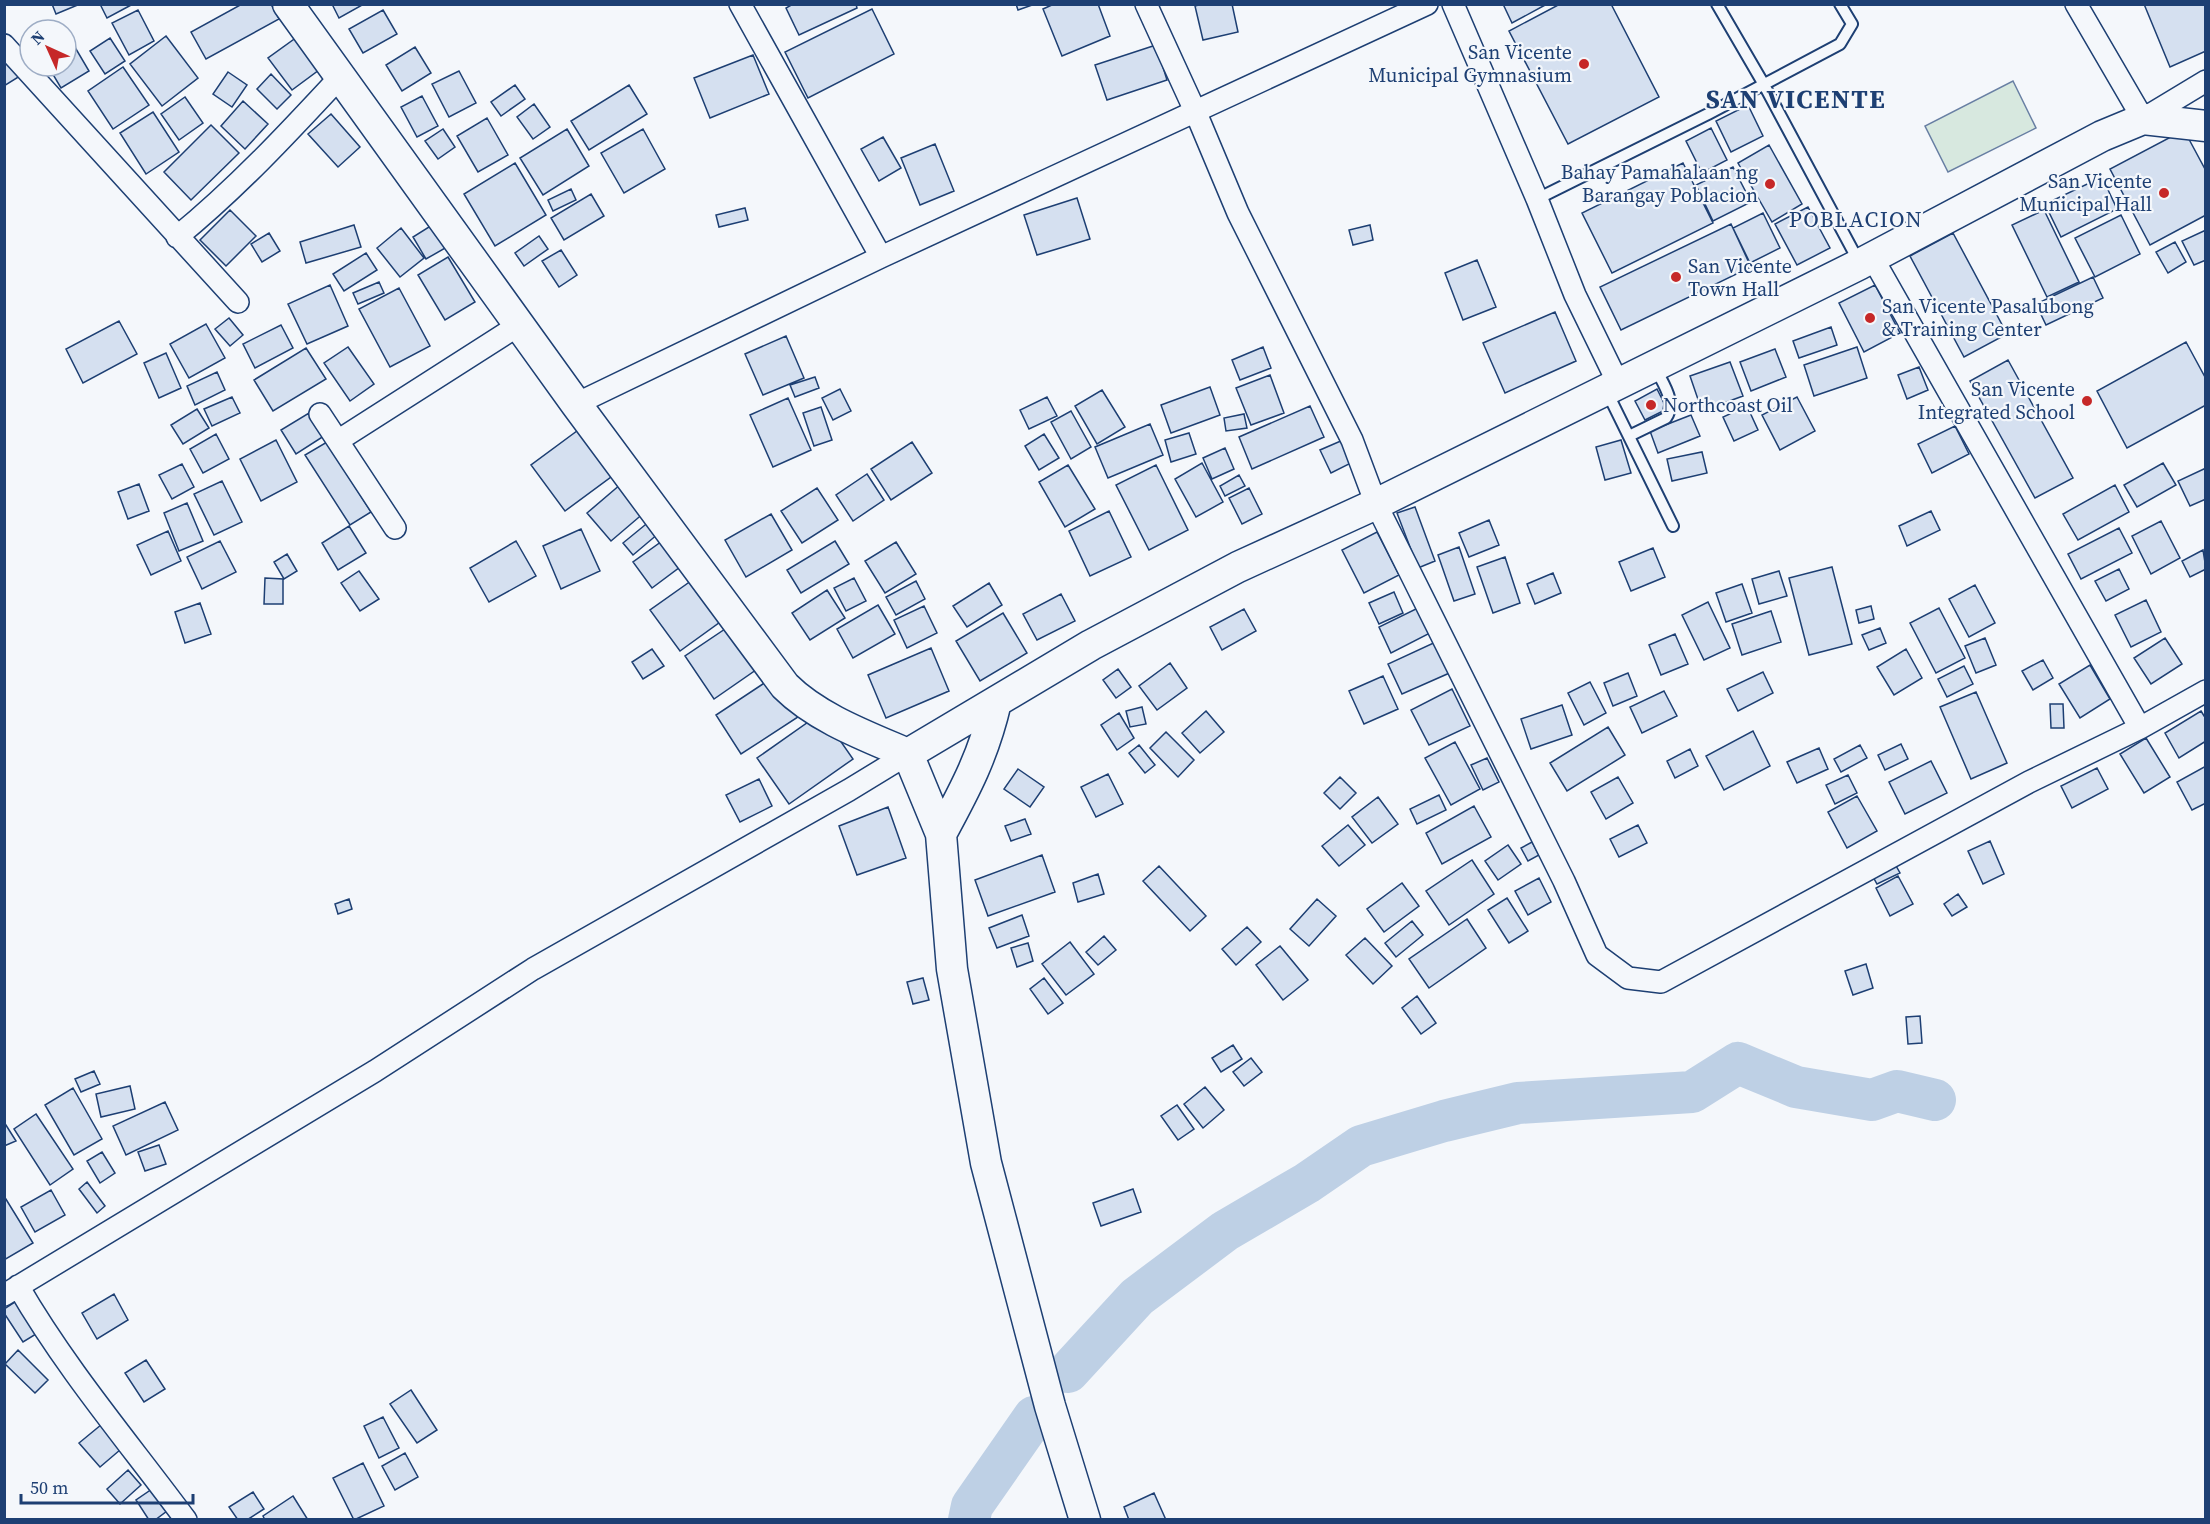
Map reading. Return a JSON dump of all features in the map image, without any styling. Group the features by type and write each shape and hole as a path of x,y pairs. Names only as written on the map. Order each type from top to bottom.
{"main road":[{"path":"288,4 576,404 784,686 795,696 851,729 908,754 941,834 952,969 986,1163 1050,1406 1084,1520"},
{"path":"908,754 1091,645 1238,567 1376,504 1866,261 2102,136 2144,119 2205,126"},
{"path":"941,834 976,769 987,740 996,702"}],"street":[{"path":"740,4 881,257"},
{"path":"1146,4 1197,113 1238,213 1352,440 1376,504 1564,881 1597,955 1628,978 1661,982 2029,782 2140,728 2205,691"},
{"path":"576,404 881,257 1197,113 1427,4"},
{"path":"1453,4 1537,199 1612,386"},
{"path":"2076,4 2144,119 2205,81"},
{"path":"4,45 238,302"},
{"path":"177,237 218,204 271,152 340,77"},
{"path":"1866,261 2140,728"},
{"path":"339,440 519,325"},
{"path":"320,414 395,528"},
{"path":"186,1520 93,1399 38,1321 11,1290 375,1071 533,969 849,790 908,754"}],"lane":[{"path":"1717,4 1866,261"},
{"path":"1537,199 1708,114 1840,44 1851,24 1840,4"},
{"path":"1629,436 1666,418 1670,412 1671,402 1654,365"},
{"path":"1612,386 1629,436 1673,526"}],"shaded area":[{"path":"2013,81 2036,128 1948,172 1925,126"}],"building":[{"path":"52,4 80,4 56,14"},
{"path":"100,4 133,4 107,18"},
{"path":"242,4 271,4 279,19 206,59 191,32"},
{"path":"332,4 364,4 339,18"},
{"path":"793,4 856,4 857,8 799,35 786,8"},
{"path":"1016,4 1035,4 1018,10"},
{"path":"1054,4 1098,4 1110,36 1062,56 1043,9"},
{"path":"1232,4 1238,32 1203,40 1195,6"},
{"path":"1503,4 1547,4 1512,23"},
{"name":"San Vicente Municipal Gymnasium","path":"1560,4 1611,4 1659,97 1568,144 1509,31"},
{"path":"2144,4 2206,4 2206,51 2170,67"},
{"path":"872,9 894,54 808,98 785,52"},
{"path":"138,10 154,41 129,55 112,23"},
{"path":"383,10 397,34 363,53 349,29"},
{"path":"304,32 327,64 292,90 268,58"},
{"path":"166,36 198,78 162,106 130,64"},
{"path":"110,38 125,61 105,74 90,51"},
{"path":"1156,45 1167,80 1107,100 1095,65"},
{"path":"415,47 431,73 402,91 386,65"},
{"path":"4,52 18,73 18,77 4,86"},
{"path":"78,52 89,71 78,78"},
{"path":"753,55 769,94 710,118 694,78"},
{"path":"123,67 149,105 113,129 88,91"},
{"path":"459,71 476,103 449,117 432,84"},
{"path":"228,72 247,85 232,107 213,94"},
{"path":"271,74 291,95 277,109 257,89"},
{"path":"55,78 77,78 61,88"},
{"path":"515,85 525,99 501,116 491,102"},
{"path":"629,85 647,114 589,150 571,121"},
{"path":"422,96 438,126 417,137 401,107"},
{"path":"185,97 203,123 179,140 161,114"},
{"path":"243,101 268,124 245,149 221,126"},
{"path":"534,104 550,127 533,139 517,117"},
{"path":"1748,105 1763,136 1731,152 1716,121"},
{"path":"153,112 179,152 146,174 120,133"},
{"path":"331,114 360,147 338,167 308,134"},
{"path":"487,118 508,155 478,172 457,136"},
{"path":"211,125 239,153 191,200 164,172"},
{"path":"1711,128 1727,160 1702,173 1686,141"},
{"path":"443,129 455,147 438,159 425,141"},
{"path":"567,129 589,166 543,195 520,158"},
{"path":"643,129 665,169 624,193 601,153"},
{"name":"San Vicente Municipal Hall","path":"2184,130 2206,171 2206,215 2150,245 2110,169"},
{"path":"883,137 901,168 879,181 861,149"},
{"path":"935,144 954,191 920,205 901,158"},
{"name":"Bahay Pamahalaan ng Barangay Poblacion","path":"1769,145 1802,204 1772,222 1738,163"},
{"path":"515,163 546,215 495,246 464,194"},
{"path":"1683,163 1713,223 1612,273 1582,213"},
{"path":"1733,167 1751,202 1713,221 1696,185"},
{"path":"2102,177 2117,209 2061,237 2045,204"},
{"path":"571,189 576,200 553,211 548,200"},
{"path":"591,194 604,216 564,240 551,218"},
{"path":"1077,198 1090,239 1037,255 1024,215"},
{"path":"1808,207 1830,248 1797,265 1775,224"},
{"path":"745,208 748,220 719,227 716,215"},
{"path":"230,210 256,236 226,266 200,240"},
{"path":"2044,210 2079,282 2047,297 2012,225"},
{"path":"1763,213 1780,248 1750,263 1733,228"},
{"path":"2121,215 2140,254 2095,277 2075,238"},
{"path":"440,220 454,243 426,259 413,237"},
{"name":"San Vicente Town Hall","path":"1731,224 1751,267 1621,330 1600,287"},
{"path":"354,225 361,247 306,263 300,242"},
{"path":"1370,225 1373,240 1353,245 1349,230"},
{"path":"401,228 424,258 400,277 377,248"},
{"path":"2206,230 2206,260 2194,265 2182,241"},
{"path":"269,233 280,251 262,262 251,244"},
{"path":"1953,233 2007,334 1964,357 1910,256"},
{"path":"539,236 548,249 524,266 515,253"},
{"path":"2175,242 2186,262 2168,273 2156,252"},
{"path":"561,250 577,275 559,287 542,261"},
{"path":"366,253 377,270 344,291 333,274"},
{"path":"448,257 475,302 445,320 418,275"},
{"path":"1477,260 1496,307 1463,320 1445,273"},
{"path":"2093,277 2103,298 2046,325 2036,304"},
{"path":"379,282 384,293 358,304 353,293"},
{"path":"330,285 348,326 307,344 288,304"},
{"name":"San Vicente Pasalubong & Training Center","path":"1875,285 1900,333 1864,352 1839,303"},
{"path":"399,288 430,346 390,367 359,309"},
{"path":"1555,312 1576,361 1505,393 1483,343"},
{"path":"229,318 243,335 230,346 215,329"},
{"path":"119,321 137,354 83,383 66,349"},
{"path":"206,324 225,358 189,378 170,344"},
{"path":"281,325 293,348 255,368 243,344"},
{"path":"1831,327 1837,345 1799,358 1793,341"},
{"path":"786,336 804,378 763,395 745,354"},
{"path":"2186,342 2206,379 2206,405 2127,448 2097,391"},
{"path":"348,347 374,384 350,401 324,363"},
{"path":"1263,347 1271,368 1240,380 1232,360"},
{"path":"1857,347 1867,378 1814,396 1804,365"},
{"path":"306,348 326,379 273,411 254,380"},
{"path":"1775,349 1786,377 1751,391 1740,362"},
{"path":"166,353 181,388 159,398 144,363"},
{"path":"2008,360 2073,478 2035,498 1970,381"},
{"path":"1730,362 1743,396 1702,411 1690,376"},
{"path":"1919,367 1928,390 1907,399 1898,375"},
{"path":"217,372 225,390 195,405 187,386"},
{"path":"1270,375 1284,413 1251,425 1236,388"},
{"path":"815,377 819,388 795,397 790,385"},
{"path":"1210,387 1220,415 1171,433 1161,405"},
{"path":"840,389 851,411 833,420 822,398"},
{"name":"Northcoast Oil","path":"1657,389 1667,409 1645,420 1635,401"},
{"path":"1102,390 1125,427 1097,444 1075,406"},
{"path":"232,397 240,413 212,426 204,409"},
{"path":"1047,397 1057,416 1029,429 1020,410"},
{"path":"1797,397 1815,431 1780,450 1762,415"},
{"path":"788,398 811,450 773,467 750,415"},
{"path":"1310,406 1324,437 1252,469 1239,437"},
{"path":"1747,406 1758,430 1734,441 1723,417"},
{"path":"821,407 832,440 814,446 803,413"},
{"path":"197,409 209,428 183,444 171,425"},
{"path":"1071,411 1091,447 1071,459 1051,422"},
{"path":"309,413 324,436 296,454 281,430"},
{"path":"1244,414 1247,428 1226,431 1224,418"},
{"path":"1691,415 1700,436 1658,453 1650,431"},
{"path":"1150,424 1163,455 1108,478 1095,447"},
{"path":"1955,426 1969,454 1932,473 1918,444"},
{"path":"581,428 615,474 565,511 531,465"},
{"path":"1189,433 1196,454 1171,462 1165,440"},
{"path":"216,434 229,459 203,473 190,449"},
{"path":"1044,434 1059,458 1039,470 1025,446"},
{"path":"276,440 297,482 261,501 240,459"},
{"path":"1343,440 1353,462 1331,473 1320,450"},
{"path":"1621,440 1631,473 1605,480 1596,447"},
{"path":"327,442 371,512 350,525 305,455"},
{"path":"912,442 932,473 891,500 871,469"},
{"path":"1225,448 1234,469 1212,479 1203,458"},
{"path":"1702,452 1707,473 1672,481 1667,459"},
{"path":"1202,463 1223,502 1196,517 1175,479"},
{"path":"2163,463 2176,485 2137,507 2124,485"},
{"path":"182,464 194,487 172,499 159,475"},
{"path":"1068,465 1095,509 1065,527 1039,482"},
{"path":"1156,465 1188,530 1149,550 1116,485"},
{"path":"2206,468 2206,499 2190,506 2178,481"},
{"path":"867,474 884,500 853,521 836,495"},
{"path":"1239,475 1245,486 1225,496 1220,486"},
{"path":"222,481 242,522 214,535 194,494"},
{"path":"139,484 149,511 128,519 118,492"},
{"path":"621,484 645,512 611,541 587,513"},
{"path":"2115,485 2129,512 2078,540 2063,514"},
{"path":"817,488 838,520 802,543 781,511"},
{"path":"1249,488 1262,514 1242,524 1229,498"},
{"path":"187,503 203,541 179,551 164,513"},
{"path":"1415,507 1435,561 1418,568 1397,513"},
{"path":"1109,511 1131,557 1090,576 1069,531"},
{"path":"1931,511 1940,530 1907,546 1899,526"},
{"path":"771,514 792,550 746,577 725,540"},
{"path":"656,516 665,528 633,555 623,543"},
{"path":"1489,520 1499,545 1469,557 1459,533"},
{"path":"2161,521 2180,558 2151,574 2132,536"},
{"path":"349,526 366,553 338,570 322,543"},
{"path":"2119,528 2132,553 2081,579 2068,554"},
{"path":"581,529 600,571 561,589 543,546"},
{"path":"168,531 181,561 151,575 137,545"},
{"path":"1377,532 1399,575 1364,593 1342,550"},
{"path":"665,539 684,564 652,588 633,562"},
{"path":"220,541 236,572 202,589 187,557"},
{"path":"516,541 536,576 489,602 470,568"},
{"path":"835,541 849,564 801,593 787,570"},
{"path":"896,542 916,574 885,593 865,561"},
{"path":"1459,547 1475,594 1454,601 1438,555"},
{"path":"1653,548 1665,577 1631,591 1619,562"},
{"path":"2203,550 2206,569 2190,577 2182,561"},
{"path":"287,554 297,571 284,579 274,562"},
{"path":"1505,557 1520,603 1493,613 1477,567"},
{"path":"1832,567 1852,644 1809,655 1789,578"},
{"path":"2119,569 2129,589 2106,601 2095,581"},
{"path":"359,571 379,599 360,611 341,583"},
{"path":"1779,571 1787,596 1759,604 1752,579"},
{"path":"1553,573 1561,593 1535,604 1527,584"},
{"path":"698,576 727,617 680,651 650,610"},
{"path":"265,578 283,579 283,604 264,604"},
{"path":"854,578 866,601 846,611 834,588"},
{"path":"916,581 925,599 896,615 886,597"},
{"path":"989,583 1002,605 967,627 953,606"},
{"path":"1742,584 1752,613 1726,622 1716,593"},
{"path":"1975,585 1995,623 1969,637 1949,599"},
{"path":"827,590 845,618 810,640 792,613"},
{"path":"1394,592 1403,613 1379,624 1369,603"},
{"path":"1061,594 1075,621 1037,640 1023,614"},
{"path":"2146,600 2161,632 2131,647 2115,615"},
{"path":"1708,602 1730,648 1704,660 1682,615"},
{"path":"200,603 211,634 185,643 175,612"},
{"path":"878,605 895,634 853,658 837,629"},
{"path":"924,606 937,633 907,648 894,620"},
{"path":"1422,606 1434,631 1391,653 1379,627"},
{"path":"1871,606 1874,619 1859,623 1856,610"},
{"path":"1939,608 1965,658 1936,673 1910,623"},
{"path":"1244,609 1256,631 1222,650 1210,627"},
{"path":"1771,611 1781,642 1742,655 1732,624"},
{"path":"1003,613 1027,653 980,681 956,641"},
{"path":"734,623 763,665 714,699 685,656"},
{"path":"1880,628 1886,643 1869,650 1862,635"},
{"path":"1675,634 1688,664 1661,675 1649,645"},
{"path":"1985,638 1996,665 1976,673 1965,646"},
{"path":"2165,638 2182,664 2151,684 2134,658"},
{"path":"1440,640 1454,671 1402,694 1388,664"},
{"path":"931,648 949,691 886,718 868,675"},
{"path":"652,649 664,666 643,679 632,662"},
{"path":"1906,649 1922,678 1894,695 1877,667"},
{"path":"2043,660 2053,678 2033,690 2022,671"},
{"path":"1170,663 1187,688 1157,710 1139,686"},
{"path":"2090,665 2110,699 2080,718 2059,684"},
{"path":"1964,666 1973,684 1947,697 1938,679"},
{"path":"1118,669 1131,687 1116,698 1103,680"},
{"path":"1763,672 1773,693 1738,711 1727,689"},
{"path":"1628,673 1637,696 1613,706 1604,683"},
{"path":"775,676 801,715 741,754 716,715"},
{"path":"1383,676 1398,709 1364,724 1349,691"},
{"path":"1590,682 1606,713 1584,725 1568,693"},
{"path":"1452,689 1470,726 1429,745 1411,710"},
{"path":"1664,691 1677,716 1642,733 1630,707"},
{"path":"1976,692 2007,763 1971,779 1940,707"},
{"path":"2050,704 2063,704 2064,728 2051,728"},
{"path":"1562,705 1572,735 1531,749 1521,719"},
{"path":"1142,707 1146,724 1130,727 1126,711"},
{"path":"1206,711 1224,732 1200,753 1182,733"},
{"path":"2201,711 2206,719 2206,741 2179,758 2165,733"},
{"path":"821,713 853,759 789,804 757,758"},
{"path":"1119,713 1134,738 1117,750 1101,725"},
{"path":"1608,727 1625,755 1567,791 1550,763"},
{"path":"1753,731 1770,766 1724,790 1706,756"},
{"path":"1166,732 1194,760 1178,777 1150,748"},
{"path":"2146,738 2170,777 2144,793 2120,754"},
{"path":"1455,742 1480,789 1451,805 1425,758"},
{"path":"1901,744 1908,759 1885,770 1878,755"},
{"path":"1139,745 1155,765 1145,773 1129,753"},
{"path":"1860,745 1867,758 1841,772 1834,759"},
{"path":"1819,748 1828,769 1797,783 1787,762"},
{"path":"1690,749 1698,766 1675,778 1667,761"},
{"path":"1487,758 1499,782 1483,790 1471,765"},
{"path":"1931,761 1947,793 1905,814 1889,782"},
{"path":"2206,766 2206,803 2192,810 2177,782"},
{"path":"2097,768 2108,789 2072,808 2061,786"},
{"path":"1018,769 1044,787 1030,807 1004,789"},
{"path":"1108,774 1123,804 1096,817 1081,787"},
{"path":"1848,775 1857,793 1835,804 1826,785"},
{"path":"1340,777 1356,793 1340,809 1324,793"},
{"path":"1618,777 1633,803 1606,819 1591,792"},
{"path":"759,779 772,806 740,822 726,795"},
{"path":"1439,795 1446,810 1417,824 1410,809"},
{"path":"1857,796 1877,831 1847,848 1828,812"},
{"path":"1378,797 1398,824 1372,843 1352,817"},
{"path":"1474,806 1491,837 1442,864 1426,833"},
{"path":"888,807 906,858 857,875 839,826"},
{"path":"1025,819 1031,834 1011,841 1005,826"},
{"path":"1348,825 1365,845 1339,866 1322,846"},
{"path":"1638,825 1647,843 1619,857 1610,839"},
{"path":"1990,841 2004,874 1983,884 1968,851"},
{"path":"1532,842 1539,855 1528,861 1521,848"},
{"path":"1508,845 1521,864 1498,880 1485,861"},
{"path":"1042,855 1055,892 988,916 975,880"},
{"path":"1472,860 1494,894 1449,925 1426,891"},
{"path":"1895,864 1900,873 1877,884 1872,875"},
{"path":"1159,866 1206,916 1190,931 1143,881"},
{"path":"1098,874 1104,894 1078,902 1073,883"},
{"path":"1898,876 1913,904 1890,916 1876,888"},
{"path":"1539,878 1551,902 1528,915 1515,891"},
{"path":"1402,883 1419,906 1384,932 1367,909"},
{"path":"1958,894 1967,907 1952,916 1944,904"},
{"path":"1507,898 1528,931 1509,943 1488,910"},
{"path":"349,899 352,909 338,914 335,904"},
{"path":"1317,899 1336,916 1309,946 1290,929"},
{"path":"1022,915 1029,936 997,948 989,928"},
{"path":"1467,919 1486,948 1429,988 1409,959"},
{"path":"1412,921 1423,935 1396,957 1385,943"},
{"path":"1247,927 1261,942 1236,965 1222,949"},
{"path":"1104,936 1116,950 1098,965 1086,952"},
{"path":"1365,938 1392,966 1373,984 1346,955"},
{"path":"1070,942 1094,974 1066,995 1042,964"},
{"path":"1028,943 1033,961 1017,967 1011,948"},
{"path":"1280,946 1308,980 1283,1000 1256,965"},
{"path":"1866,964 1873,988 1853,995 1845,971"},
{"path":"923,978 929,1000 913,1004 907,982"},
{"path":"1044,978 1063,1003 1048,1014 1030,989"},
{"path":"1417,996 1436,1023 1421,1034 1402,1008"},
{"path":"1920,1016 1922,1043 1908,1044 1906,1017"},
{"path":"1233,1045 1242,1059 1221,1072 1212,1058"},
{"path":"1251,1058 1262,1072 1244,1086 1233,1072"},
{"path":"94,1071 100,1084 81,1092 75,1079"},
{"path":"130,1086 135,1109 101,1117 96,1094"},
{"path":"1205,1087 1224,1110 1203,1128 1184,1104"},
{"path":"73,1088 102,1139 74,1155 45,1105"},
{"path":"165,1102 178,1130 126,1155 113,1126"},
{"path":"1177,1105 1194,1129 1178,1140 1161,1116"},
{"path":"36,1114 73,1169 50,1185 14,1129"},
{"path":"4,1122 16,1141 4,1146"},
{"path":"159,1145 166,1164 145,1171 138,1152"},
{"path":"102,1152 115,1173 100,1183 87,1161"},
{"path":"87,1182 105,1206 97,1213 79,1189"},
{"path":"1133,1189 1141,1212 1101,1226 1093,1203"},
{"path":"51,1190 65,1215 35,1232 21,1207"},
{"path":"4,1196 33,1243 4,1260"},
{"path":"114,1294 128,1320 97,1339 82,1313"},
{"path":"21,1298 41,1331 23,1342 4,1313 4,1309"},
{"path":"18,1350 48,1380 35,1393 5,1364"},
{"path":"146,1360 165,1389 144,1402 125,1373"},
{"path":"411,1390 437,1430 417,1443 390,1404"},
{"path":"383,1417 399,1448 379,1458 364,1426"},
{"path":"107,1420 127,1444 100,1467 79,1443"},
{"path":"405,1453 418,1477 395,1490 382,1466"},
{"path":"363,1463 384,1506 354,1520 333,1478"},
{"path":"128,1470 141,1485 120,1504 107,1489"},
{"path":"155,1487 171,1508 155,1520 149,1520 136,1500"},
{"path":"253,1492 264,1509 247,1520 238,1520 229,1507"},
{"path":"1154,1493 1166,1520 1129,1520 1124,1507"},
{"path":"293,1496 308,1520 265,1520 263,1516"}],"waterway":[{"path":"1068,1372 1137,1297 1225,1231 1307,1183 1361,1146 1444,1121 1518,1103 1692,1092 1738,1063 1796,1087 1872,1100 1897,1091 1935,1100"},
{"path":"969,1520 972,1506 1034,1417"}],"place":[{"name":"San Vicente Municipal Gymnasium","path":"1584,64"},
{"name":"Bahay Pamahalaan ng Barangay Poblacion","path":"1770,184"},
{"name":"San Vicente Municipal Hall","path":"2164,193"},
{"name":"San Vicente Town Hall","path":"1676,277"},
{"name":"San Vicente Pasalubong & Training Center","path":"1870,318"},
{"name":"San Vicente Integrated School","path":"2087,401"},
{"name":"Northcoast Oil","path":"1651,405"}],"district":[{"name":"SAN VICENTE","path":"1796,99"},
{"name":"POBLACION","path":"1856,219"}]}
